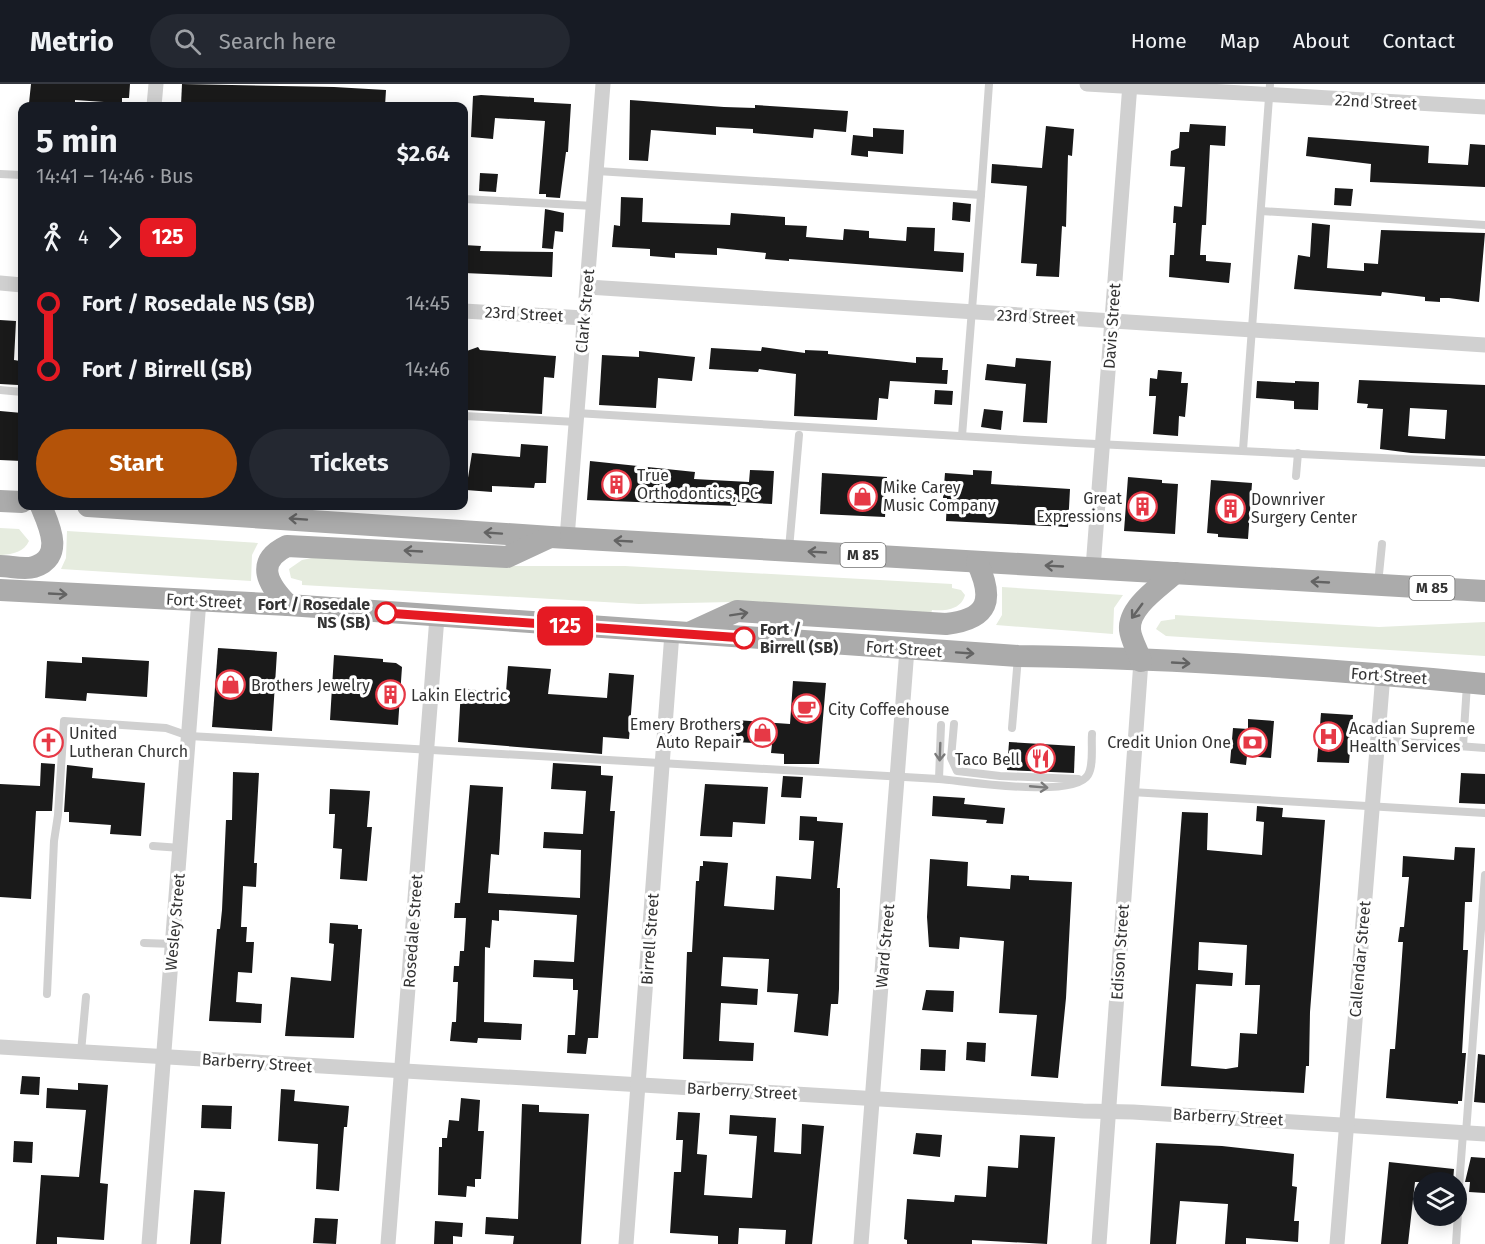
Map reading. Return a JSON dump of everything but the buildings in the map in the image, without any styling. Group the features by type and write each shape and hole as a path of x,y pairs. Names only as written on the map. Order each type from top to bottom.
{"main road":[{"path":"0,501 18,502"},
{"path":"0,566 34,567 48,556 54,545 43,510"},
{"name":"M 85","path":"175,510 559,537 1485,591"},
{"path":"288,605 274,591 269,580 268,562 273,553 287,546 507,557 559,537"},
{"path":"678,634 737,611 946,624 965,622 975,617 987,600 987,584 977,562"},
{"path":"1141,661 1131,634 1132,617 1137,609 1175,573"},
{"name":"Fort Street","path":"0,590 288,605 678,634 1018,656 1100,657 1383,674 1476,683"}],"street":[{"path":"154,102 156,84"},
{"name":"Clark Street","path":"559,537 576,418 603,84"},
{"name":"22nd Street","path":"1087,84 1270,90 1485,107"},
{"name":"Davis Street","path":"1093,568 1130,85"},
{"path":"0,283 18,285"},
{"name":"23rd Street","path":"588,287 1252,332 1485,345"},
{"name":"23rd Street","path":"468,311 584,318"},
{"name":"Wesley Street","path":"148,1244 199,600"},
{"name":"Rosedale Street","path":"388,1244 437,617"},
{"name":"Birrell Street","path":"626,1244 663,764 678,634"},
{"name":"Ward Street","path":"861,1244 899,778 907,649"},
{"name":"Edison Street","path":"1100,1244 1141,661"},
{"name":"Callendar Street","path":"1337,1244 1383,674"},
{"name":"Barberry Street","path":"0,1047 1083,1111 1109,1110 1485,1134"}],"lane":[{"path":"962,436 989,84"},
{"path":"1243,450 1270,90"},
{"path":"597,171 981,195"},
{"path":"0,174 18,175"},
{"path":"468,199 594,206"},
{"path":"1261,211 1485,225"},
{"path":"0,390 18,392"},
{"path":"468,416 576,418 1485,463"},
{"path":"789,550 799,435"},
{"path":"1296,476 1298,453"},
{"path":"1378,585 1382,544"},
{"path":"1485,580 1485,591"},
{"path":"1012,728 1018,656"},
{"path":"1463,746 1476,683"},
{"path":"47,994 54,841 58,815 64,721 166,728 189,736 939,779 1057,789 1085,780 1090,773 1092,734"},
{"path":"954,724 951,758 957,771 1000,776 1085,780"},
{"path":"939,779 941,725"},
{"path":"1378,740 1485,748"},
{"path":"1131,792 1485,813"},
{"path":"153,846 181,848"},
{"path":"1460,1172 1485,875"},
{"path":"144,943 173,944"},
{"path":"81,1053 86,997"},
{"path":"1456,1244 1457,1226"}],"shaded area":[{"path":"0,528 19,529 29,541 21,550 2,555 0,560"},
{"path":"67,531 258,543 252,555 251,581 61,569 66,558"},
{"path":"313,554 515,566 625,566 952,584 952,588 961,590 965,595 956,607 947,610 932,610 931,614 732,602 639,604 302,585 302,581 291,578 289,569 302,560 312,558"},
{"path":"1002,587 1123,595 1114,608 1113,634 996,625 1002,615"},
{"path":"1175,615 1379,627 1485,622 1485,656 1166,636 1156,629 1161,621 1175,619"}],"bus line":[{"name":"125","path":"386,613 744,638"}],"place":[{"name":"True Orthodontics, PC","path":"616,484"},
{"name":"Mike Carey Music Company","path":"862,496"},
{"name":"Great Expressions","path":"1143,507"},
{"name":"Downriver Surgery Center","path":"1230,508"},
{"name":"Fort / Rosedale NS (SB)","path":"386,613"},
{"name":"Fort / Birrell (SB)","path":"744,638"},
{"name":"Brothers Jewelry","path":"230,685"},
{"name":"Lakin Electric","path":"390,695"},
{"name":"City Coffeehouse","path":"807,709"},
{"name":"Emery Brothers Auto Repair","path":"762,733"},
{"name":"Acadian Supreme Health Services","path":"1328,737"},
{"name":"United Lutheran Church","path":"48,742"},
{"name":"Credit Union One","path":"1252,742"},
{"name":"Taco Bell","path":"1041,759"}]}
